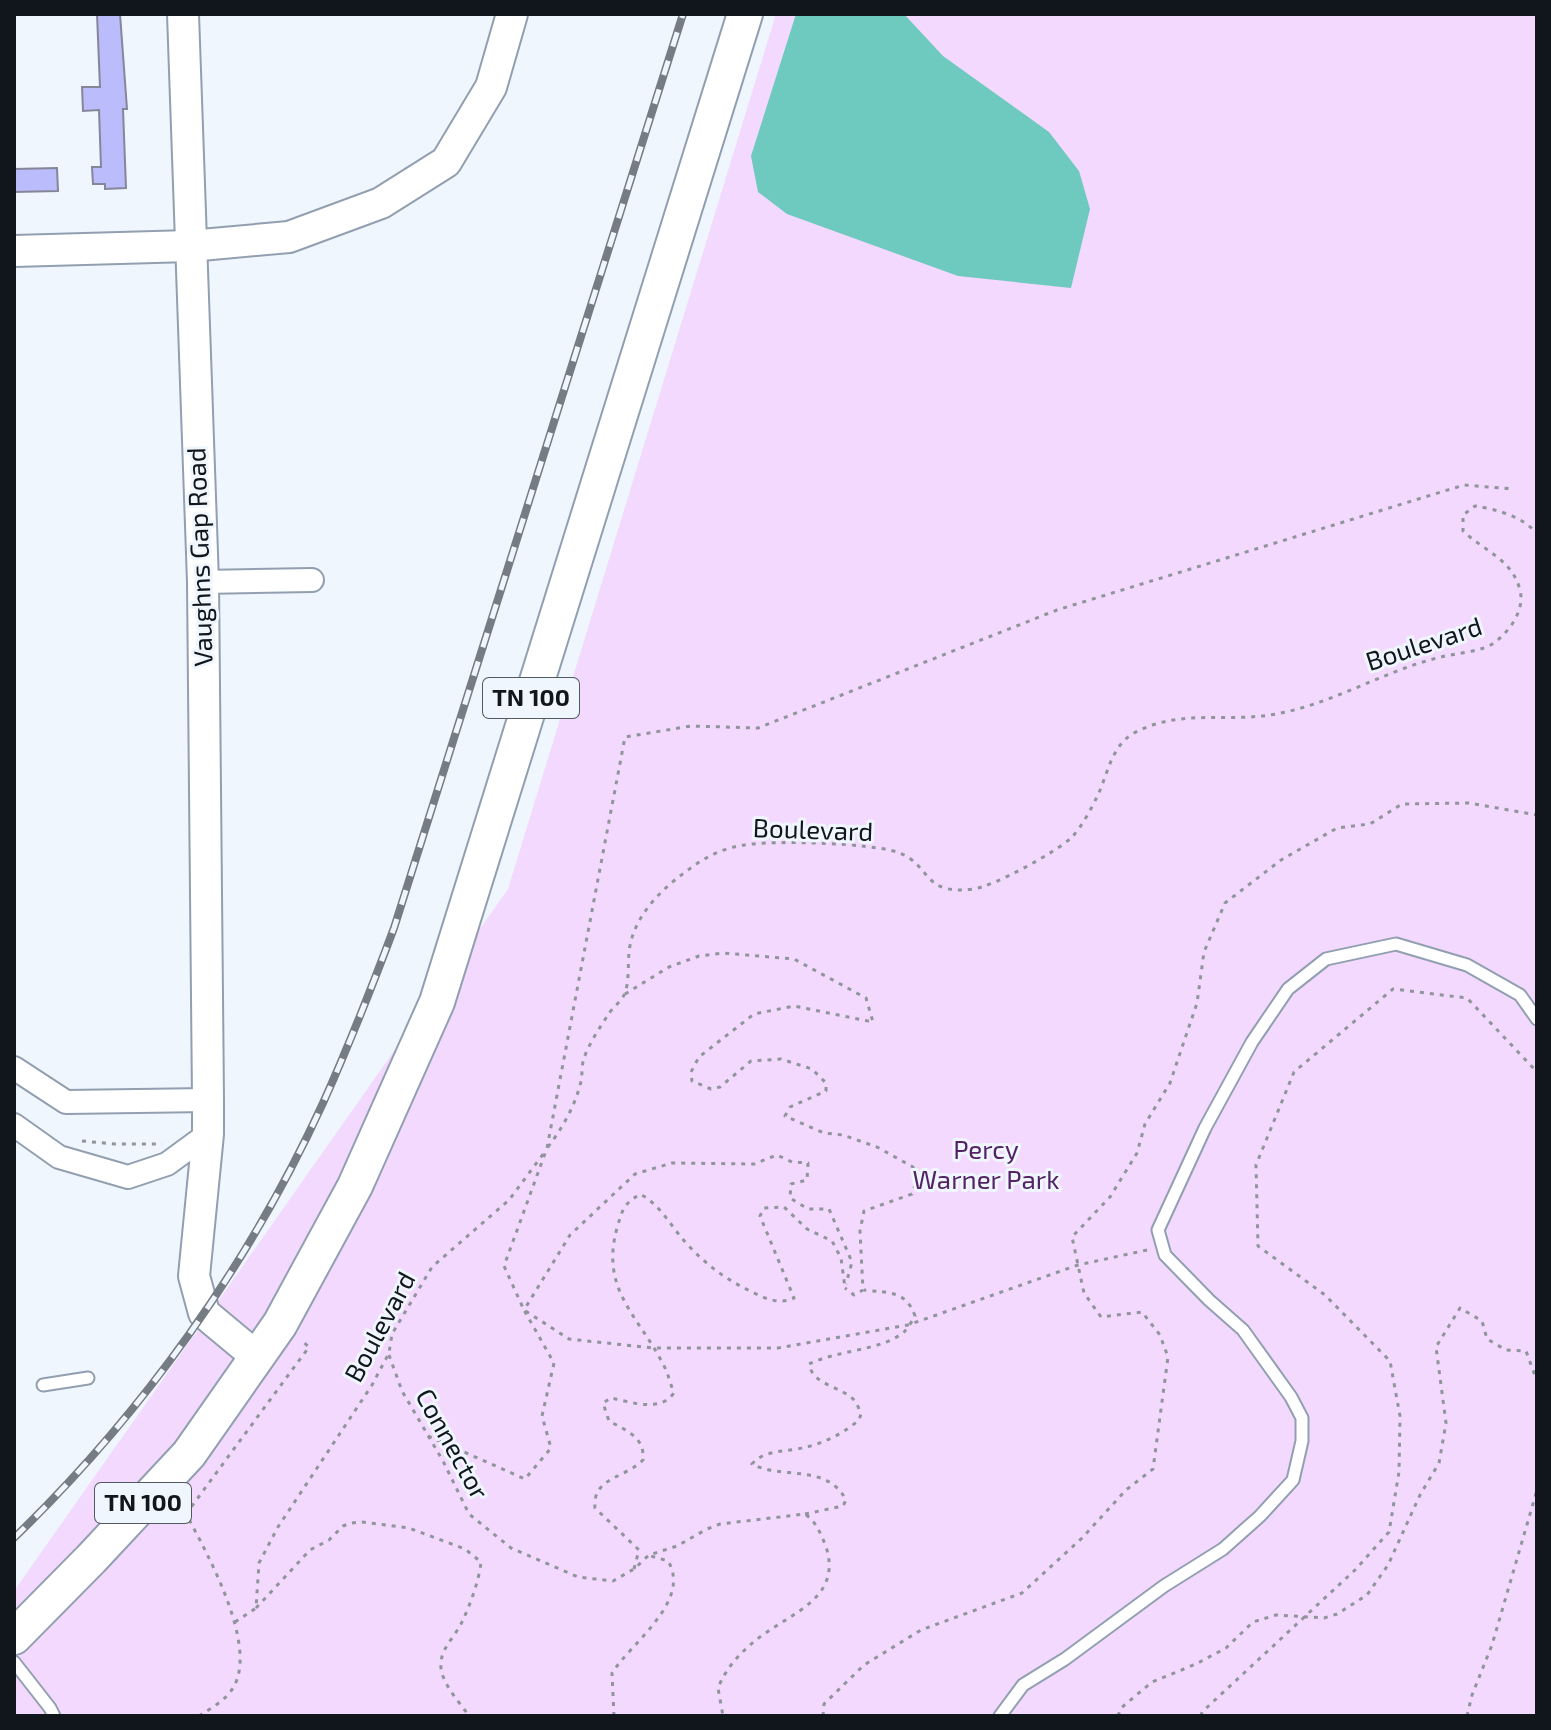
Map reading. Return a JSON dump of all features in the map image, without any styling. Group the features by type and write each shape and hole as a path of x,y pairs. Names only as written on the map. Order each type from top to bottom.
{"main road":[{"name":"TN 100","path":"14,1637 189,1454 280,1324 355,1186 437,1002 745,14"}],"street":[{"name":"Vaughns Gap Road","path":"183,14 203,582 208,1100 208,1134 194,1276 204,1313 258,1358"},
{"path":"14,251 190,246 289,237 381,203 446,162 491,87 512,14"},
{"path":"203,582 312,580"},
{"path":"14,1068 66,1102 208,1100"},
{"path":"14,1125 59,1157 128,1177 167,1164 208,1134"}],"lane":[{"path":"1000,1716 1023,1685 1065,1659 1164,1586 1223,1549 1260,1516 1293,1480 1302,1441 1302,1418 1291,1397 1243,1330 1165,1255 1158,1230 1205,1128 1252,1042 1288,989 1326,959 1396,944 1467,965 1520,995 1537,1019"},
{"path":"43,1385 88,1378"},
{"path":"14,1662 54,1716"}],"path":[{"path":"428,1436 525,1479 551,1448 542,1416 554,1363 504,1266 547,1148 625,737 691,726 758,728 1057,610 1464,485 1514,489"},
{"name":"Boulevard","path":"256,1608 259,1563 278,1527 372,1385 389,1353 392,1334 432,1267 509,1200 557,1136 580,1085 584,1058 608,1016 625,994 634,931 650,903 686,871 712,854 757,843 866,846 910,858 932,883 946,890 976,889 1018,871 1071,838 1096,799 1121,741 1135,732 1179,717 1270,715 1316,705 1417,662 1493,644 1516,620 1521,604 1520,588 1503,559 1463,531 1463,515 1475,506 1492,509 1520,520 1537,534"},
{"path":"625,994 669,967 699,956 723,953 794,959 866,998 873,1022 794,1006 754,1014 699,1057 691,1072 692,1081 711,1089 720,1087 751,1061 781,1059 812,1069 826,1083 826,1091 790,1107 785,1116 824,1133 843,1135 877,1147 913,1167 915,1185 912,1194 864,1211 860,1231 863,1290"},
{"path":"1201,1716 1355,1570 1389,1532 1399,1472 1400,1416 1390,1361 1325,1295 1258,1246 1256,1165 1294,1072 1393,989 1467,998 1537,1072"},
{"path":"77,1141 170,1144"},
{"path":"524,1310 570,1235 635,1174 672,1163 754,1164 777,1155 792,1162 808,1163 807,1180 791,1184 790,1198 808,1209 829,1209 852,1262 845,1288"},
{"path":"634,1569 639,1550 595,1508 594,1498 603,1482 635,1468 643,1460 644,1451 636,1436 609,1421 603,1403 611,1398 657,1405 667,1402 674,1393 663,1364 627,1310 617,1281 612,1248 624,1205 640,1194 651,1200 687,1244 723,1278 762,1297 784,1303 794,1298 760,1216 764,1208 784,1207 807,1229 832,1241 841,1258 845,1288 854,1295 863,1290 900,1295 911,1304 915,1316 908,1325"},
{"path":"524,1310 569,1339 653,1348 778,1348 908,1325 1078,1265 1163,1247"},
{"path":"1118,1716 1121,1708 1152,1682 1226,1648 1253,1622 1276,1615 1324,1618 1337,1614 1367,1595 1388,1565 1420,1495 1439,1463 1446,1423 1436,1347 1460,1308 1482,1321 1487,1339 1506,1350 1526,1351 1537,1381"},
{"path":"199,1716 225,1698 237,1678 239,1661 235,1622 211,1562 186,1514 309,1347 280,1324"},
{"name":"Connector","path":"389,1353 402,1391 469,1514 511,1548 578,1577 613,1581 634,1569 649,1555 677,1546 720,1524 805,1514 843,1506 846,1500 840,1488 825,1480 752,1464 765,1455 829,1440 859,1420 861,1414 855,1401 820,1380 810,1370 809,1364 827,1355 870,1347 904,1332 908,1325"},
{"path":"1467,1716 1492,1645 1537,1490"},
{"path":"723,1716 718,1688 737,1657 759,1638 797,1614 814,1600 826,1584 830,1558 820,1529 805,1514"},
{"path":"235,1622 256,1608 310,1550 351,1523 409,1528 465,1549 481,1562 479,1575 462,1623 444,1649 440,1669 469,1716"},
{"path":"614,1716 612,1673 672,1597 673,1569 668,1561 649,1555"}],"green space":[{"name":"Percy Warner Park","path":"776,14 1537,14 1537,1716 14,1716 14,1591 508,889"}],"shaded area":[{"path":"796,14 904,14 943,56 1049,132 1079,171 1090,209 1071,288 958,276 787,214 758,192 751,156"}],"building":[{"path":"97,14 120,14 127,109 123,109 126,188 105,189 105,184 93,184 92,167 101,167 99,110 83,111 82,87 100,87"},
{"path":"57,168 58,191 14,192 14,169"}],"railway":[{"path":"14,1538 106,1440 189,1335 262,1222 333,1081 394,928 683,14"}]}
